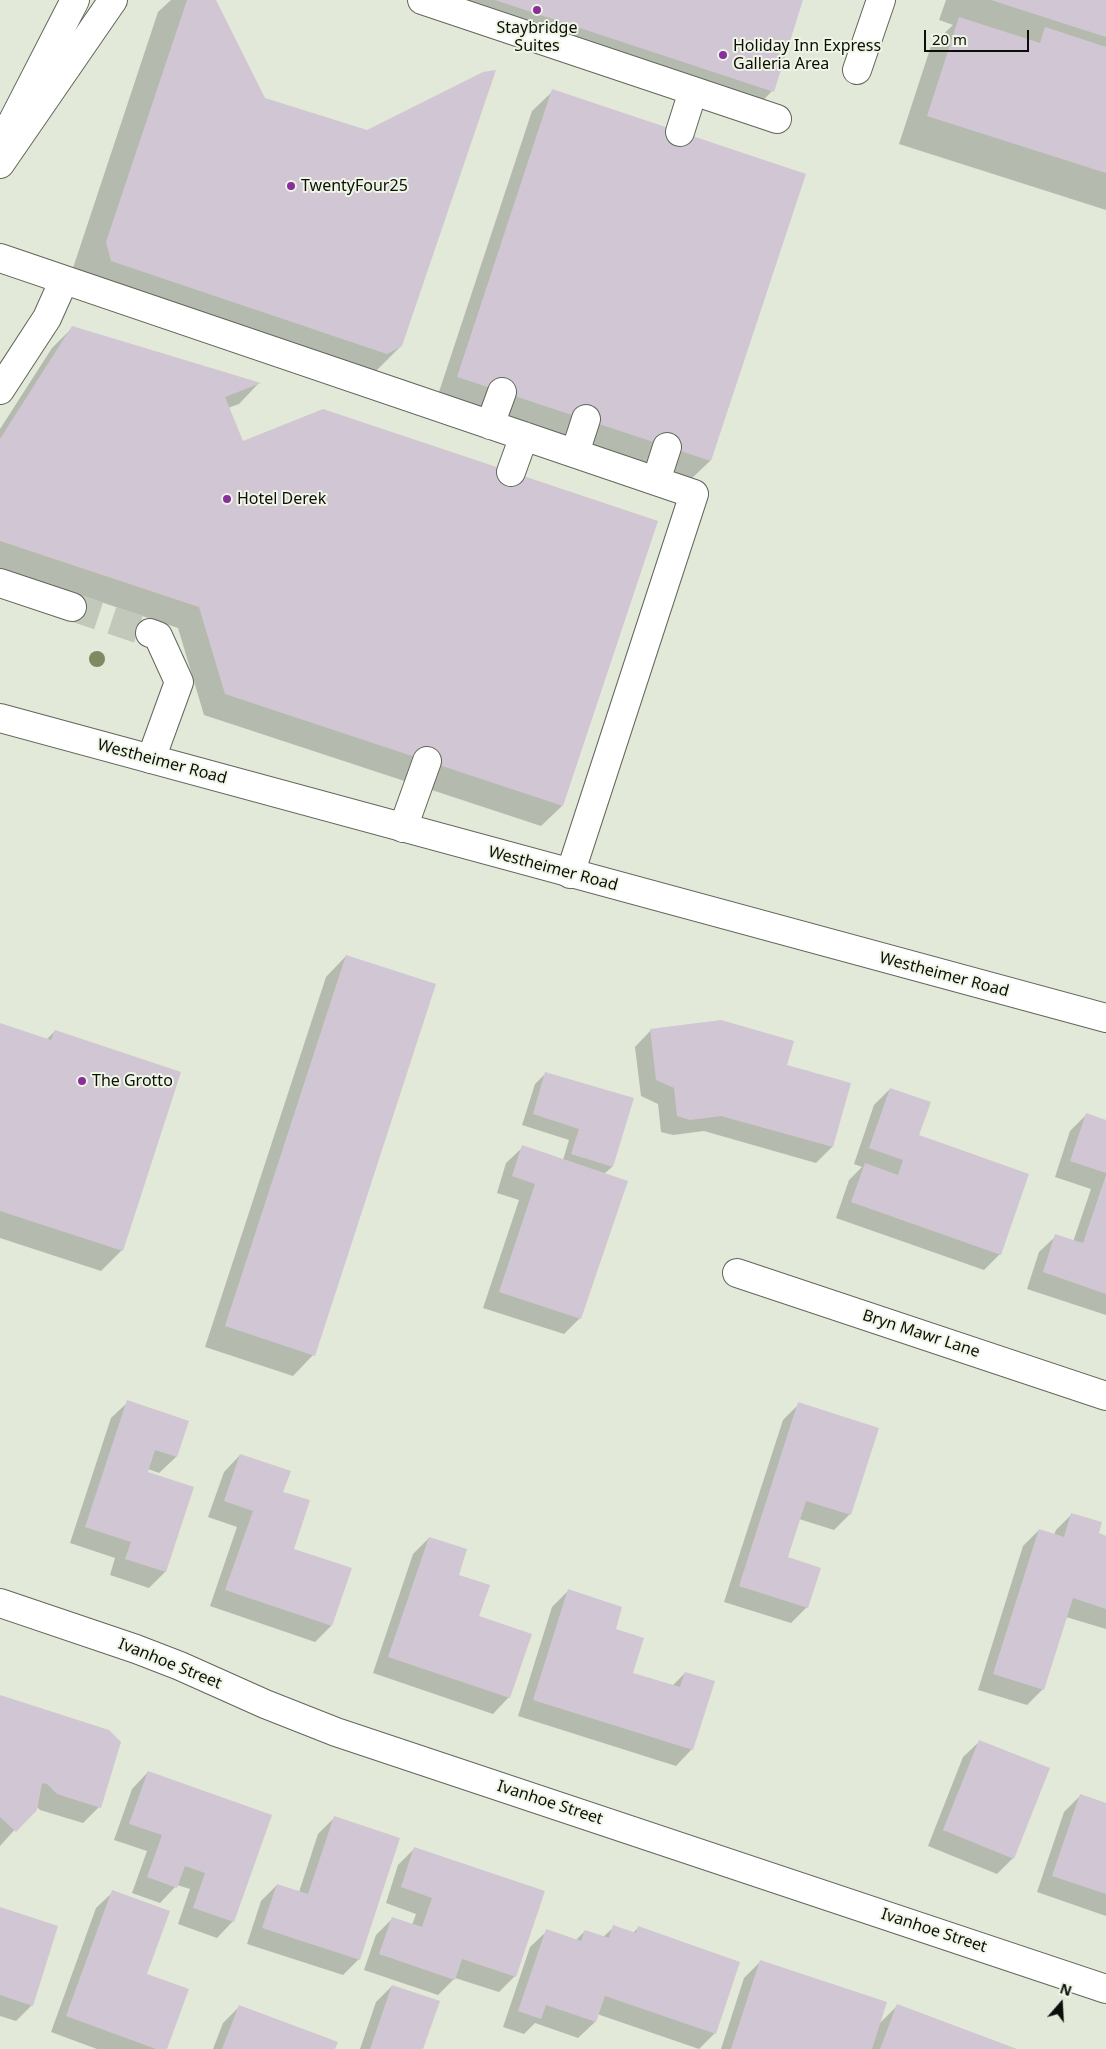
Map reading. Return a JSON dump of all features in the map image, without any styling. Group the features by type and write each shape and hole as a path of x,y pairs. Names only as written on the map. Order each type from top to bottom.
{"main road":[{"path":"0,146 75,0"},
{"path":"0,164 113,0"},
{"path":"422,0 777,119"},
{"path":"857,70 881,0"},
{"path":"680,132 693,92"},
{"path":"0,258 694,494 570,874"},
{"path":"0,390 47,318 64,280"},
{"path":"490,425 502,392"},
{"path":"574,453 586,420"},
{"path":"511,472 524,436"},
{"path":"656,481 667,447"},
{"path":"0,582 72,606"},
{"path":"150,632 158,636 179,682 151,759"},
{"name":"Westheimer Road","path":"0,718 1106,1018"},
{"path":"403,828 427,761"},
{"name":"Bryn Mawr Lane","path":"737,1273 1106,1396"},
{"name":"Ivanhoe Street","path":"0,1603 145,1653 336,1732 1106,1989"}],"building":[{"name":"TwentyFour25","path":"187,0 216,0 265,98 367,130 483,72 496,70 402,346 387,354 111,261 106,242"},
{"name":"Holiday Inn Express Galleria Area","path":"495,0 803,0 774,92"},
{"path":"991,0 1106,0 1106,37"},
{"path":"959,17 1040,43 1045,27 1106,47 1106,173 927,116"},
{"path":"552,89 806,174 711,461 457,377"},
{"name":"Hotel Derek","path":"72,326 261,383 225,397 243,441 323,409 658,521 563,806 225,694 199,607 0,541 0,439"},
{"path":"346,955 436,984 315,1356 225,1326"},
{"path":"721,1020 794,1041 787,1065 851,1083 833,1147 721,1116 690,1120 677,1116 674,1088 656,1080 650,1029"},
{"path":"0,1023 51,1040 55,1030 181,1072 123,1251 0,1211"},
{"path":"545,1072 634,1098 613,1167 571,1154 579,1129 533,1114"},
{"path":"890,1088 931,1102 919,1135 1029,1174 1001,1255 851,1202 865,1163 898,1175 903,1160 869,1148"},
{"path":"1086,1113 1106,1120 1106,1173 1070,1161"},
{"path":"522,1145 628,1181 581,1319 499,1292 535,1184 512,1176"},
{"path":"1106,1175 1106,1294 1043,1272 1055,1234 1083,1243"},
{"path":"127,1400 189,1421 177,1457 155,1450 148,1472 194,1487 166,1572 125,1559 131,1542 85,1527"},
{"path":"798,1402 879,1428 851,1515 806,1501 788,1557 821,1568 808,1608 739,1586"},
{"path":"240,1454 291,1471 283,1492 310,1500 294,1549 352,1568 332,1626 225,1590 253,1511 224,1501"},
{"path":"1071,1513 1102,1522 1099,1533 1106,1536 1106,1609 1073,1598 1044,1690 993,1674 1039,1529 1064,1537"},
{"path":"429,1537 467,1549 459,1575 490,1585 479,1616 532,1634 510,1698 388,1657"},
{"path":"568,1589 622,1607 616,1629 644,1638 633,1673 680,1687 685,1672 715,1681 693,1750 533,1700"},
{"path":"0,1695 109,1730 121,1742 101,1808 57,1794 47,1784 42,1783 37,1810 16,1832 0,1817"},
{"path":"979,1740 1050,1768 1014,1859 943,1830"},
{"path":"148,1771 272,1815 234,1922 193,1908 205,1873 185,1866 177,1888 147,1877 162,1835 129,1824"},
{"path":"1080,1794 1106,1803 1106,1894 1052,1876"},
{"path":"334,1816 400,1838 360,1960 262,1928 277,1884 308,1894"},
{"path":"414,1847 545,1891 516,1977 462,1959 455,1980 379,1954 392,1917 422,1927 432,1898 401,1887"},
{"path":"112,1890 170,1911 147,1974 189,1989 167,2049 156,2049 66,2016"},
{"path":"0,1907 58,1926 33,2006 0,1995"},
{"path":"613,1925 636,1933 638,1926 740,1962 716,2034 605,1996 596,2022 546,2005 541,2019 518,2011 546,1929 581,1941 585,1930 609,1938"},
{"path":"760,1960 887,2002 872,2049 731,2049"},
{"path":"392,1985 440,2001 423,2049 370,2049"},
{"path":"897,2004 1017,2049 880,2049"},
{"path":"239,2005 338,2042 335,2049 222,2049"}],"tunnel":[{"path":"72,607 150,633"}],"place":[{"name":"Staybridge Suites","path":"537,10"},
{"name":"Holiday Inn Express Galleria Area","path":"723,55"},
{"name":"TwentyFour25","path":"291,186"},
{"name":"Hotel Derek","path":"227,499"},
{"name":"The Grotto","path":"82,1081"}]}
